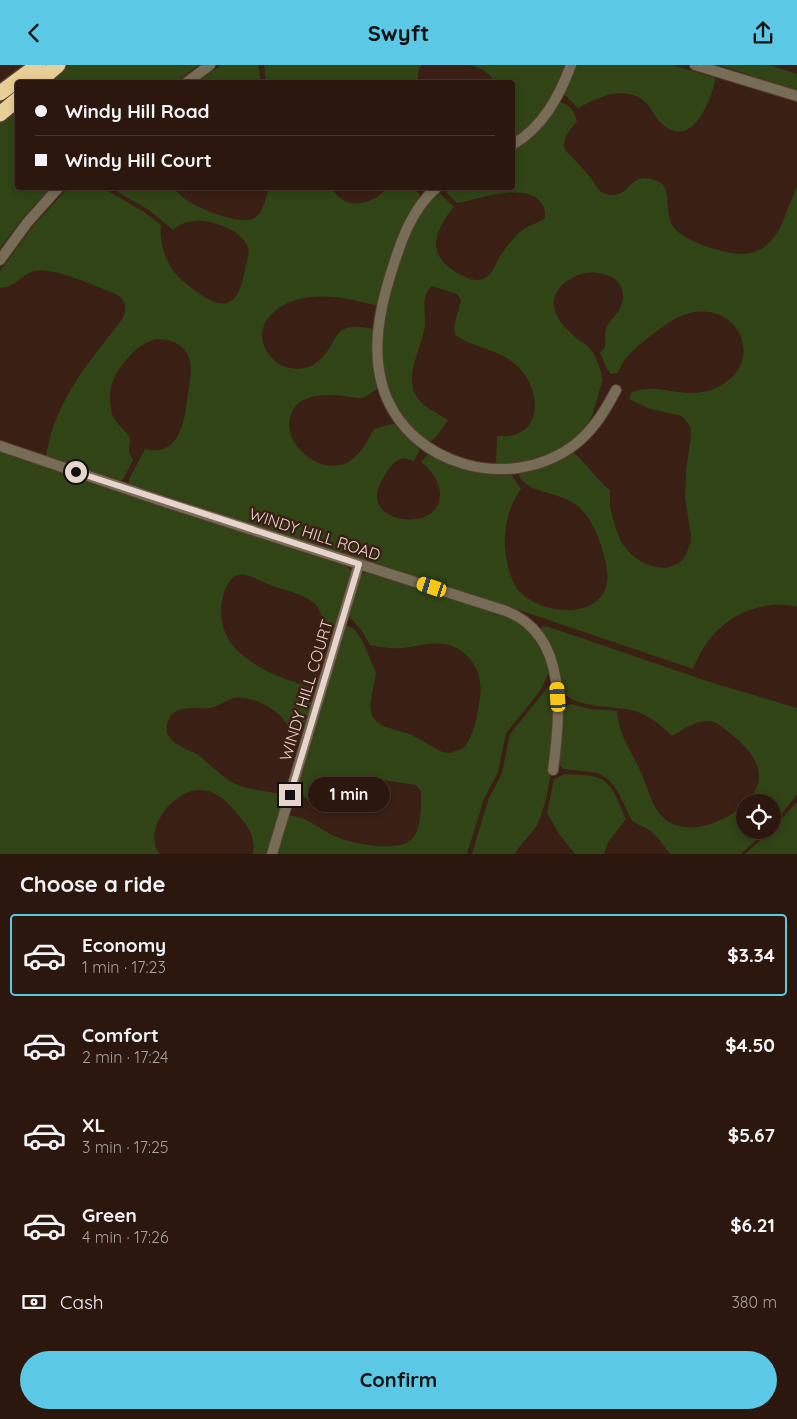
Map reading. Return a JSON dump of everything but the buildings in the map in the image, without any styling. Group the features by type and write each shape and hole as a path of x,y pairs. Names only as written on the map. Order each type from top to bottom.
{"highway":[{"path":"18,80 38,65"},
{"path":"40,80 58,65"},
{"path":"0,93 15,82"},
{"path":"0,114 15,102"}],"street":[{"path":"190,80 210,65"},
{"path":"515,143 529,133 547,113 558,97 571,65"},
{"path":"695,65 797,96"},
{"path":"0,260 27,223 56,190"},
{"path":"434,190 416,211 403,237 390,278 378,329 377,355 382,383 394,412 409,432 431,450 457,463 492,470 521,468 559,455 583,437 599,419 616,390"},
{"name":"WINDY HILL ROAD","path":"0,447 506,611 522,618 533,627 549,653 556,684 558,712 553,770"},
{"name":"WINDY HILL COURT","path":"272,854 359,564"}],"green space":[{"path":"69,65 199,65 179,80 51,80"},
{"path":"221,65 258,65 261,80 200,80"},
{"path":"264,65 421,65 418,80 266,80"},
{"path":"470,65 566,65 539,116 515,138 515,80 492,80 481,69"},
{"path":"575,65 673,65 716,78 705,110 691,127 682,131 672,130 661,123 644,101 628,94 613,94 578,108 564,94"},
{"path":"718,65 769,65 797,74 797,90"},
{"path":"560,102 572,109 577,122 567,135 564,142 565,148 601,192 612,195 618,194 623,192 634,181 644,178 661,183 666,192 669,217 675,229 686,238 708,247 740,254 758,251 773,238 780,228 797,186 797,607 787,605 765,606 754,608 735,617 710,639 700,653 693,669 507,606 129,484 129,479 145,449 157,450 166,448 174,442 183,424 191,366 186,352 181,346 167,340 153,340 138,348 124,362 112,384 110,399 112,414 115,421 130,438 129,452 133,460 123,479 120,481 46,456 57,416 66,399 86,366 123,318 125,310 124,301 116,294 63,274 42,270 34,271 9,286 0,288 0,271 32,227 66,190 106,190 144,212 161,225 161,240 165,255 177,275 201,295 219,303 227,303 234,298 240,289 247,261 248,248 240,236 225,227 200,221 185,223 173,230 149,210 114,190 175,190 186,200 197,206 224,217 243,220 257,216 263,207 268,190 333,190 337,196 344,201 359,203 374,199 385,190 415,190 421,197 378,306 337,297 306,298 291,301 282,306 269,316 264,325 262,338 266,351 275,361 293,369 306,368 317,362 344,329 362,327 374,329 378,387 362,398 323,395 302,401 293,410 289,422 291,434 296,445 305,455 316,462 340,465 358,454 374,429 396,423 419,447 419,451 414,461 404,458 393,464 381,482 377,496 381,507 390,515 402,519 415,519 428,515 437,507 440,490 437,481 421,462 429,453 469,469 489,473 511,474 521,489 510,509 505,531 505,551 510,573 516,587 525,596 551,608 579,609 592,604 602,596 607,583 606,566 600,542 595,529 583,511 572,502 528,485 522,481 519,475 520,472 547,465 572,452 610,490 610,507 615,526 621,542 631,554 642,562 655,567 666,568 679,563 685,557 691,542 685,498 686,470 691,437 690,426 682,416 650,409 629,399 632,392 643,389 684,393 706,391 718,387 733,376 741,364 744,350 741,337 733,325 722,316 707,312 690,313 675,319 632,351 618,373 611,374 600,353 605,347 606,328 621,306 622,290 615,279 602,274 586,273 567,281 560,287 555,297 555,311 568,330 593,352 601,372 602,383 591,419 578,436 558,450 522,462 498,466 496,460 497,436 513,435 524,430 531,421 534,411 534,398 531,386 524,374 508,359 455,335 454,326 461,300 457,294 432,286 428,290 424,305 425,326 413,368 412,386 421,402 448,420 436,437 429,443 410,426 397,407 388,386 383,365 382,342 389,296 400,261 417,220 438,192 454,207 437,235 436,244 442,260 461,275 477,280 487,277 515,237 524,229 544,219 543,206 535,197 514,193 489,195 457,203 446,190 515,190 515,149 539,129"},
{"path":"15,109 15,190 48,190 22,219 0,248 0,123"},
{"path":"0,452 346,565 352,572 336,631 326,624 319,609 313,602 298,594 249,576 238,575 232,579 224,593 221,611 223,626 228,638 236,649 254,664 264,669 285,679 318,690 306,728 288,727 285,721 273,710 257,701 241,697 210,708 179,710 174,712 169,719 167,732 170,738 180,746 198,755 223,776 241,786 285,795 267,854 253,854 253,838 249,829 231,806 221,797 200,790 176,799 159,820 155,833 155,844 160,854 0,854"},
{"path":"367,572 515,620 534,633 551,668 540,691 506,733 498,772 484,799 467,854 277,854 288,815 309,821 344,840 375,846 397,846 405,843 412,839 418,829 421,791 416,785 361,777 348,784 340,799 315,803 296,791 346,626 355,630 363,642 376,673 370,705 372,715 376,721 383,726 412,735 442,752 450,753 464,748 473,731 481,688 477,670 467,656 452,646 443,644 397,648 370,645 362,631 349,616 360,577 363,573"},
{"path":"546,626 707,681 797,708 797,794 781,815 781,794 753,794 758,783 759,774 753,757 740,741 711,721 689,726 672,736 656,722 638,712 586,704 568,697 561,690 550,663 541,632 542,627"},
{"path":"553,684 551,772 544,807 538,823 515,854 472,854 488,800 502,773 510,734 549,686"},
{"path":"571,704 591,709 617,711 622,733 642,773 653,803 659,813 668,821 679,826 702,826 714,823 736,811 736,839 757,839 741,854 670,854 651,831 632,821 617,790 609,780 598,773 564,769 557,762 561,712 565,706"},
{"path":"565,774 597,777 610,786 616,797 626,819 608,842 604,854 575,854 559,834 547,813 554,779"},
{"path":"796,803 797,854 745,854 762,839 781,839 781,820"}],"route":[{"path":"76,472 359,564 344,620 290,795"}]}
